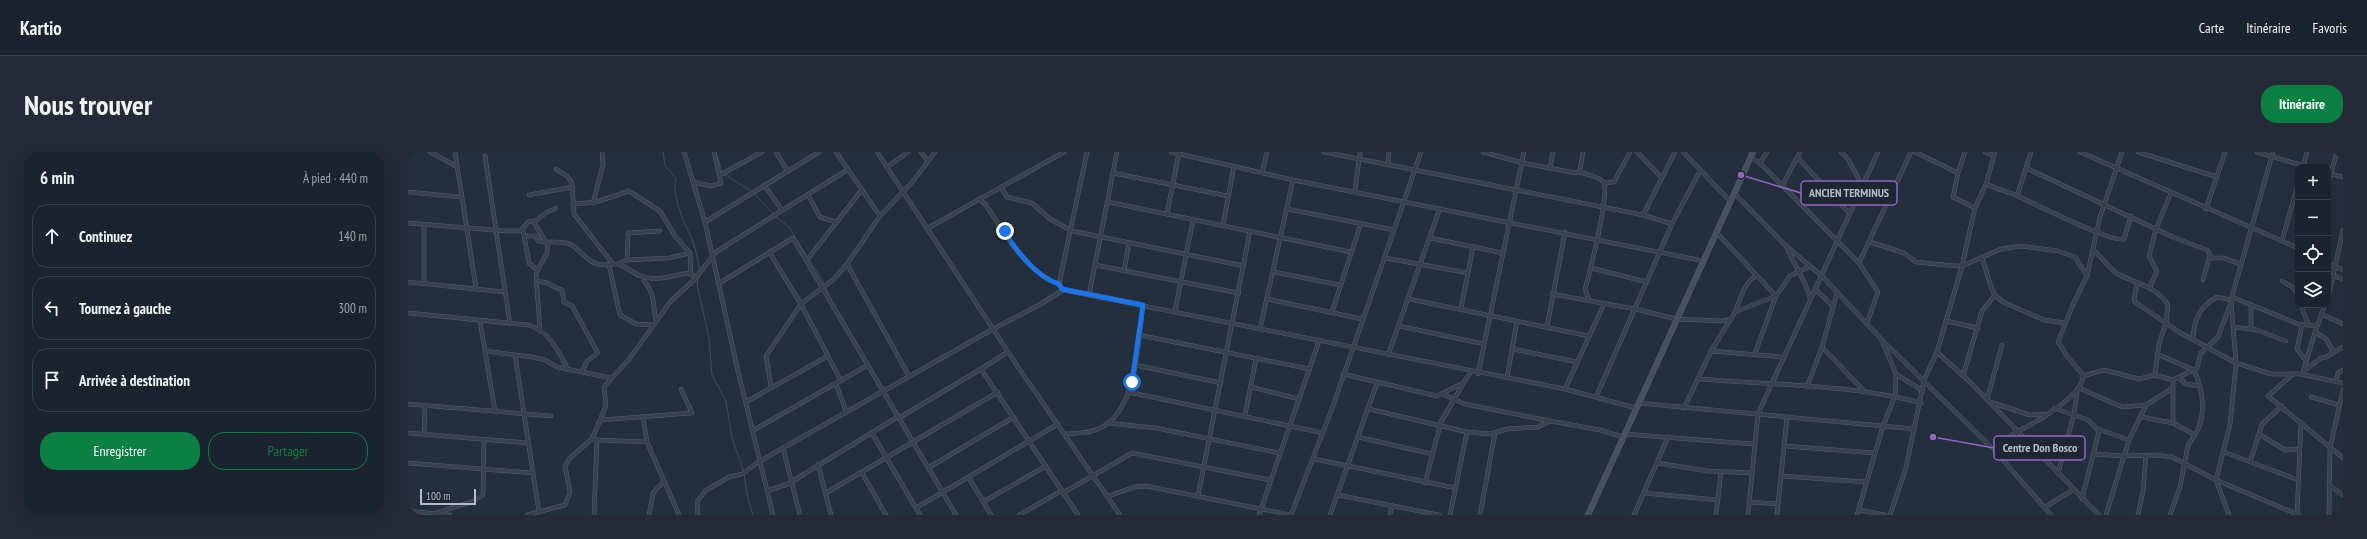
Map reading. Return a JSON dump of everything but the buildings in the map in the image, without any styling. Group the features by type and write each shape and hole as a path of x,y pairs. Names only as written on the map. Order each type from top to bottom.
{"street":[{"path":"430,152 456,166"},
{"path":"455,152 476,288"},
{"path":"593,203 603,165 602,152"},
{"path":"684,152 705,222 752,431 773,515"},
{"path":"693,182 716,185 721,183 714,152"},
{"path":"720,175 762,152"},
{"path":"776,152 788,170"},
{"path":"705,222 819,152"},
{"path":"836,152 861,191 880,216"},
{"path":"877,152 904,190 1008,352 1094,474 1120,515"},
{"path":"887,167 908,152"},
{"path":"921,152 928,161"},
{"path":"771,387 766,356 801,304 822,288 847,264 880,216 904,190 935,152"},
{"path":"928,228 1064,152"},
{"path":"1059,284 1072,231 1087,152"},
{"path":"1089,295 1117,152"},
{"path":"1171,152 1293,180 1565,232 1704,261"},
{"path":"1262,173 1267,152"},
{"path":"1324,152 1643,216 1672,224"},
{"path":"1355,191 1360,152"},
{"path":"1388,164 1390,152"},
{"path":"1108,496 1140,486 1261,508 1291,515 1314,459 1421,152"},
{"path":"1483,152 1522,163 1579,172 1600,179 1604,183 1603,208 1591,268 1585,289 1589,300"},
{"path":"1478,374 1489,314 1517,191 1524,152"},
{"path":"1550,168 1553,152"},
{"path":"1579,172 1583,152"},
{"path":"1604,183 1614,182 1630,152"},
{"path":"1637,152 1661,177"},
{"path":"1643,216 1661,177 1675,152"},
{"path":"1683,152 1731,202"},
{"path":"1760,163 1767,152"},
{"path":"1782,186 1800,152"},
{"path":"1841,152 1846,156 1862,185"},
{"path":"1748,515 1753,444 1758,414 1782,357 1822,276 1849,213 1878,152"},
{"path":"1859,263 1911,152"},
{"path":"1915,152 1958,173"},
{"path":"1965,152 1958,173 1953,197 1975,208"},
{"path":"1890,515 1900,488 1915,429 1924,380 1937,352 1962,266 1975,208 1986,184 1994,154 1985,152"},
{"path":"2017,196 2030,152"},
{"path":"2080,152 2206,209 2295,247"},
{"path":"2084,376 2058,343 2065,323 2087,276 2096,232 2104,203 2122,152"},
{"path":"2138,152 2217,177"},
{"path":"2206,209 2225,152"},
{"path":"2257,152 2272,154 2297,164"},
{"path":"2305,164 2307,152"},
{"path":"2331,168 2337,152"},
{"path":"1167,214 1178,153"},
{"path":"2084,376 2104,370 2139,379 2155,375 2173,380 2194,370 2202,353 2209,348 2218,337 2231,300 2272,154"},
{"path":"1588,515 1752,155 1837,243 1859,263 1878,292 1867,323"},
{"path":"485,156 498,231 510,324"},
{"path":"1797,157 1849,213"},
{"path":"1223,225 1234,166"},
{"path":"2026,168 2104,203 2156,229 2207,250 2210,256 2203,280"},
{"path":"556,169 569,178 573,187 574,214 613,264"},
{"path":"527,515 565,505 570,492 565,466 567,461 592,439 606,406 604,390 611,378 630,358 654,323 672,301 696,277 713,256 720,249 847,170"},
{"path":"1596,397 1672,224 1700,171"},
{"path":"1113,173 1228,196"},
{"path":"2331,174 2343,177"},
{"path":"1260,329 1274,272 1280,237 1293,180"},
{"path":"1986,184 2017,196 2096,232 2123,240 2131,216"},
{"path":"764,185 782,210"},
{"path":"529,195 573,187"},
{"path":"1000,187 1006,197 1032,202 1051,221 1072,231 1244,266"},
{"path":"573,204 593,203 629,191 641,196 660,211 675,236 690,253 691,274"},
{"path":"807,260 861,191"},
{"path":"408,192 462,197"},
{"path":"1734,193 1785,245 1822,276 1882,340 1995,451 2051,515"},
{"path":"2150,287 2157,273 2149,256 2156,229 2172,193"},
{"path":"808,195 820,217 836,222"},
{"path":"2282,241 2295,195"},
{"path":"979,199 986,205 1012,245 1034,269 1048,280 1059,284 1063,290"},
{"path":"1108,202 1351,252"},
{"path":"537,270 529,262 523,230 528,222 534,222 547,212 556,208"},
{"path":"1388,355 1421,266 1440,208"},
{"path":"1287,209 1394,230"},
{"path":"1175,311 1193,220"},
{"path":"534,222 541,236 546,242 547,254 537,270 536,282 540,329"},
{"path":"408,223 498,231 523,230"},
{"path":"1332,312 1360,223"},
{"path":"424,225 424,283"},
{"path":"2331,288 2334,276 2334,266 2341,245 2343,230"},
{"path":"627,260 628,233 660,231"},
{"path":"1198,496 1250,231"},
{"path":"1547,327 1552,294 1565,232"},
{"path":"1716,233 1776,296"},
{"path":"524,236 541,236"},
{"path":"536,236 538,241 569,244 592,262 609,265 619,264 627,260 638,261 655,257 669,258 690,253"},
{"path":"718,284 793,238 956,515"},
{"path":"1430,238 1503,253"},
{"path":"1124,271 1129,242"},
{"path":"1870,242 1904,253 1916,262 1962,266 2009,247 2048,249 2075,257 2087,276"},
{"path":"1785,245 1797,271 1806,284 1810,298"},
{"path":"1461,308 1473,247"},
{"path":"2093,250 2117,273 2150,287 2168,305 2166,323 2157,354 2155,375"},
{"path":"769,252 801,304 841,381"},
{"path":"2210,256 2241,264"},
{"path":"1982,257 1995,294 2007,304 2044,320 2065,323"},
{"path":"1384,258 1421,266 1468,273"},
{"path":"619,264 637,275 647,278 671,278 680,274 691,274 696,277"},
{"path":"847,264 909,376"},
{"path":"2331,264 2343,270"},
{"path":"609,265 620,315 636,324 654,323"},
{"path":"1095,265 1239,293"},
{"path":"1755,353 1776,296 1790,276 1797,271 1810,266"},
{"path":"1591,268 1647,282"},
{"path":"1274,272 1340,285"},
{"path":"1684,408 1711,351 1735,312 1745,288 1751,279 1756,276"},
{"path":"2334,276 2343,280"},
{"path":"644,281 648,285 654,302 654,323"},
{"path":"2282,281 2295,290"},
{"path":"408,282 505,292"},
{"path":"536,282 545,282 552,287 562,290 564,302 572,306 598,353 587,361 582,372"},
{"path":"2137,282 2135,302 2166,323 2236,363 2271,374 2302,373 2343,383"},
{"path":"1815,289 1833,306"},
{"path":"698,515 697,502 705,491 729,477 742,474 760,461 846,411 1039,305 1063,290 1319,340 1478,374 1565,389 1637,405 1758,414 1915,429"},
{"path":"1807,387 1822,347 1837,293"},
{"path":"1552,294 1635,309 1676,319 1722,321 1731,319"},
{"path":"1963,376 1982,311 1995,294"},
{"path":"1735,312 1776,296"},
{"path":"2193,339 2195,321 2202,308 2217,297 2251,304 2302,324 2317,326"},
{"path":"1409,298 1589,336"},
{"path":"1267,299 1362,319"},
{"path":"2229,515 2216,480 2230,425 2236,363 2231,300"},
{"path":"1565,389 1604,304"},
{"path":"2251,304 2251,329"},
{"path":"1065,434 1091,432 1107,423 1121,407 1128,392 1135,364 1143,305"},
{"path":"2303,308 2308,324"},
{"path":"2302,373 2307,362 2315,332 2324,308"},
{"path":"408,313 529,325 540,329 553,343 568,370"},
{"path":"2321,314 2343,324"},
{"path":"480,321 495,411"},
{"path":"1507,378 1517,321"},
{"path":"1946,321 1978,328"},
{"path":"2302,324 2297,349 2307,362"},
{"path":"1399,326 1484,344"},
{"path":"2234,327 2251,329 2286,341"},
{"path":"2315,332 2326,339 2333,351"},
{"path":"1139,335 1310,369"},
{"path":"1259,515 1288,425 1310,369 1319,340"},
{"path":"1857,515 1883,426 1895,396 1896,374 1882,340"},
{"path":"1988,401 2002,345"},
{"path":"1822,347 1866,393"},
{"path":"2302,373 2321,358 2326,357 2333,351 2343,347"},
{"path":"1513,349 1577,362"},
{"path":"485,351 545,360 557,367 568,370 611,378"},
{"path":"1711,351 1755,353 1782,357"},
{"path":"767,491 782,487 818,464 1008,352"},
{"path":"1937,352 1988,401 2099,515"},
{"path":"2157,354 2194,370 2200,386 2203,405 2201,423 2188,445 2186,463 2170,515"},
{"path":"516,355 539,512"},
{"path":"746,402 828,356"},
{"path":"1245,415 1256,358"},
{"path":"1135,364 1221,382"},
{"path":"752,431 868,365"},
{"path":"981,369 998,392 1078,515"},
{"path":"2336,382 2338,373 2343,370"},
{"path":"1425,483 1439,427 1452,400 1472,372"},
{"path":"1343,374 1436,396 1463,383"},
{"path":"1896,374 1923,391"},
{"path":"2293,374 2268,394 2343,458"},
{"path":"2058,474 2074,414 2078,390 2084,376"},
{"path":"2179,378 2186,384 2200,386"},
{"path":"1699,379 1807,387 1895,396 1920,403"},
{"path":"2173,380 2173,423"},
{"path":"1330,515 1377,383"},
{"path":"836,384 846,411"},
{"path":"1251,387 1299,399"},
{"path":"2078,390 2122,406 2146,405 2173,388"},
{"path":"601,420 692,413 681,389"},
{"path":"1995,451 2017,431 2032,425 2078,390"},
{"path":"2329,515 2330,448 2343,390"},
{"path":"826,493 862,473 913,440 998,392"},
{"path":"1128,392 1245,415 1323,433"},
{"path":"1442,394 1452,400 1623,436 1668,437 1753,444"},
{"path":"2311,397 2339,405"},
{"path":"1988,401 2030,416 2046,414"},
{"path":"408,404 551,416"},
{"path":"424,434 425,405"},
{"path":"2106,515 2129,440 2146,405"},
{"path":"2250,462 2262,424 2282,406"},
{"path":"2054,408 2091,421 2098,429 2129,440"},
{"path":"1369,409 1439,427 1467,432 1495,433 1508,429 1538,427 1550,421"},
{"path":"643,417 647,442 678,515"},
{"path":"928,468 1014,417"},
{"path":"1777,515 1787,417"},
{"path":"2141,417 2173,423 2195,435"},
{"path":"2094,454 2124,456 2163,455 2186,463 2216,480 2298,515 2301,422"},
{"path":"1107,423 1130,424 1210,438 1279,453"},
{"path":"916,508 1031,442 1058,424"},
{"path":"2082,499 2098,439 2098,429"},
{"path":"1450,515 1467,432"},
{"path":"408,433 528,443"},
{"path":"872,433 920,515"},
{"path":"1480,515 1495,433"},
{"path":"2259,434 2285,450 2300,450"},
{"path":"1358,437 1432,454"},
{"path":"1634,515 1668,437"},
{"path":"592,439 647,442"},
{"path":"436,513 480,498 483,494 484,440"},
{"path":"594,515 597,440"},
{"path":"1784,446 1875,453"},
{"path":"783,448 793,480 800,515"},
{"path":"2224,452 2298,480"},
{"path":"1019,515 1132,453 1270,480"},
{"path":"2138,515 2143,492 2146,455"},
{"path":"1314,459 1425,483 1456,488"},
{"path":"1657,462 1721,472 1751,473"},
{"path":"408,463 533,473"},
{"path":"818,464 831,515"},
{"path":"983,502 1046,466"},
{"path":"1716,515 1721,472"},
{"path":"862,473 886,515"},
{"path":"1781,476 1867,482"},
{"path":"969,478 991,515"},
{"path":"649,515 653,493 664,481"},
{"path":"2329,484 2343,495"},
{"path":"2045,507 2073,490"},
{"path":"1644,493 1718,500"},
{"path":"1338,495 1421,513 1439,515"},
{"path":"1749,502 1778,504"},
{"path":"1390,515 1392,506"},
{"path":"1859,510 1885,515"},
{"path":"408,511 450,515"}],"waterway":[{"path":"663,152 665,165 676,179 675,186 677,203 693,242 700,270"},
{"path":"716,152 722,172"},
{"path":"724,174 751,191"},
{"path":"754,193 773,214"},
{"path":"776,217 789,227 825,285"},
{"path":"698,277 697,285 709,338 712,375 726,401 732,438 744,472"},
{"path":"826,288 830,298"},
{"path":"744,475 748,499 753,515"}],"place":[{"name":"ANCIEN TERMINUS","path":"1741,175"},
{"name":"Centre Don Bosco","path":"1933,437"}],"route":[{"path":"1005,231 1012,245 1027,259 1034,269 1048,280 1059,284 1062,289 1143,305 1132,382"}]}
